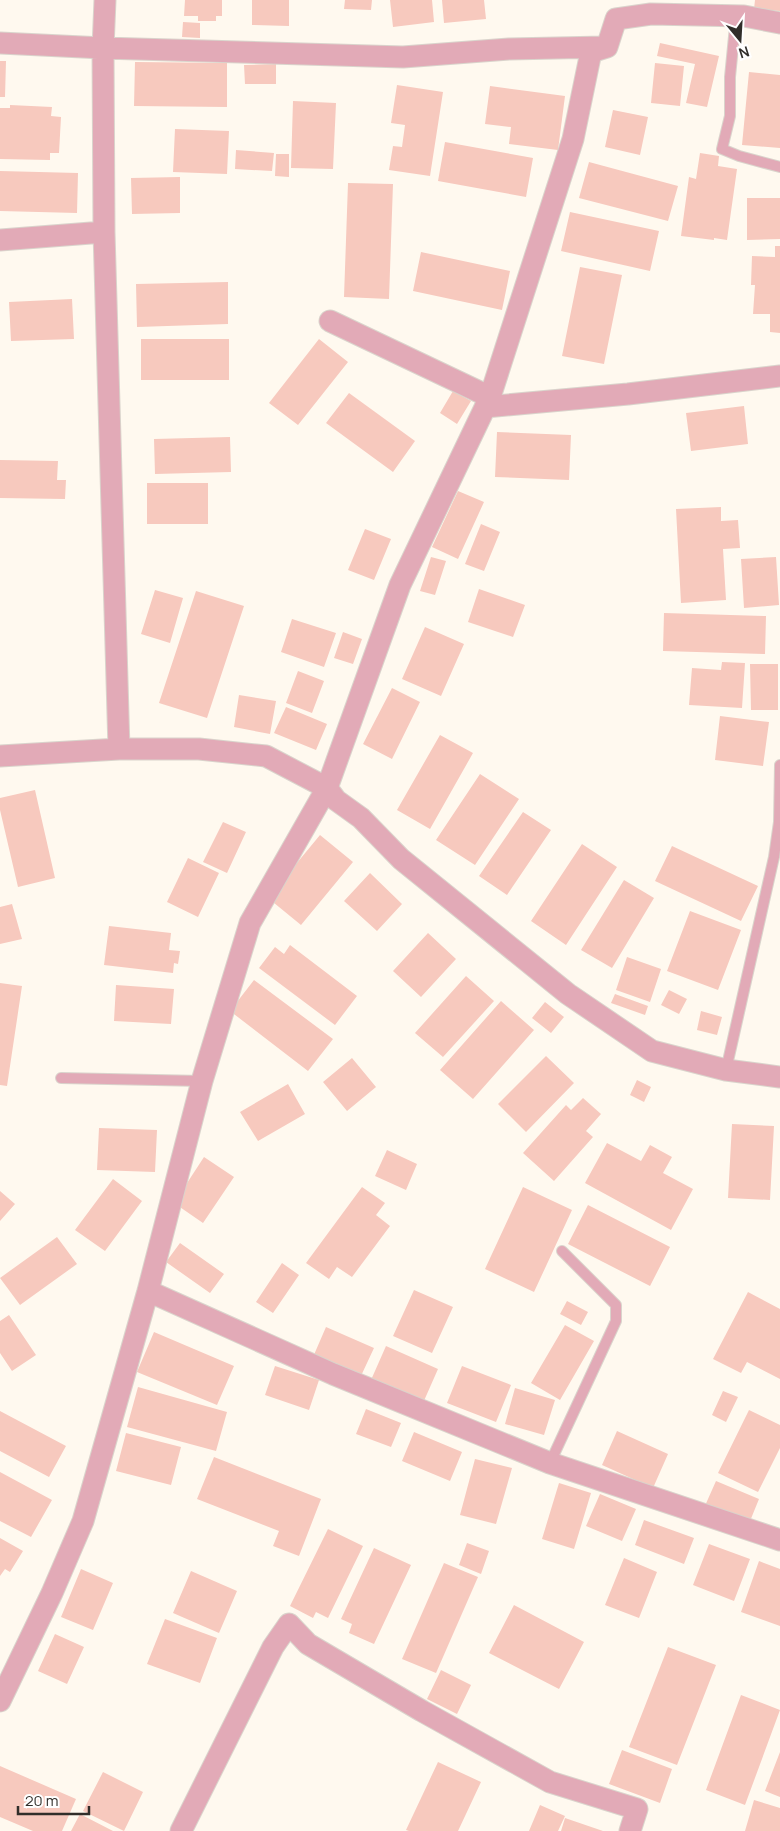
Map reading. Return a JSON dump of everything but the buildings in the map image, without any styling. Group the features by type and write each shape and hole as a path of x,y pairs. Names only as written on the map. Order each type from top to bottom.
{"street":[{"path":"105,0 103,48 104,232 119,749"},
{"path":"607,47 615,10 651,14 741,11 780,23"},
{"path":"0,43 403,57 509,49 607,47"},
{"path":"0,1701 52,1593 83,1521 148,1291 202,1081 250,923 327,788 400,585 488,402 573,139 590,52 607,47"},
{"path":"0,240 104,232"},
{"path":"330,322 488,402 628,394 780,376"},
{"path":"0,756 119,749 199,750 266,756 327,788 336,800 361,818 401,859 568,994 652,1051 726,1070 780,1077"},
{"path":"148,1291 333,1374 550,1463 780,1540"},
{"path":"181,1831 273,1647 289,1624 308,1644 422,1711 550,1782 637,1810 630,1831"}],"lane":[{"path":"741,11 730,77 730,116 722,149 739,156 780,167"},
{"path":"726,1070 774,857 779,822 780,765"},
{"path":"61,1078 202,1081"},
{"path":"550,1463 616,1321 616,1304 562,1251"}]}
